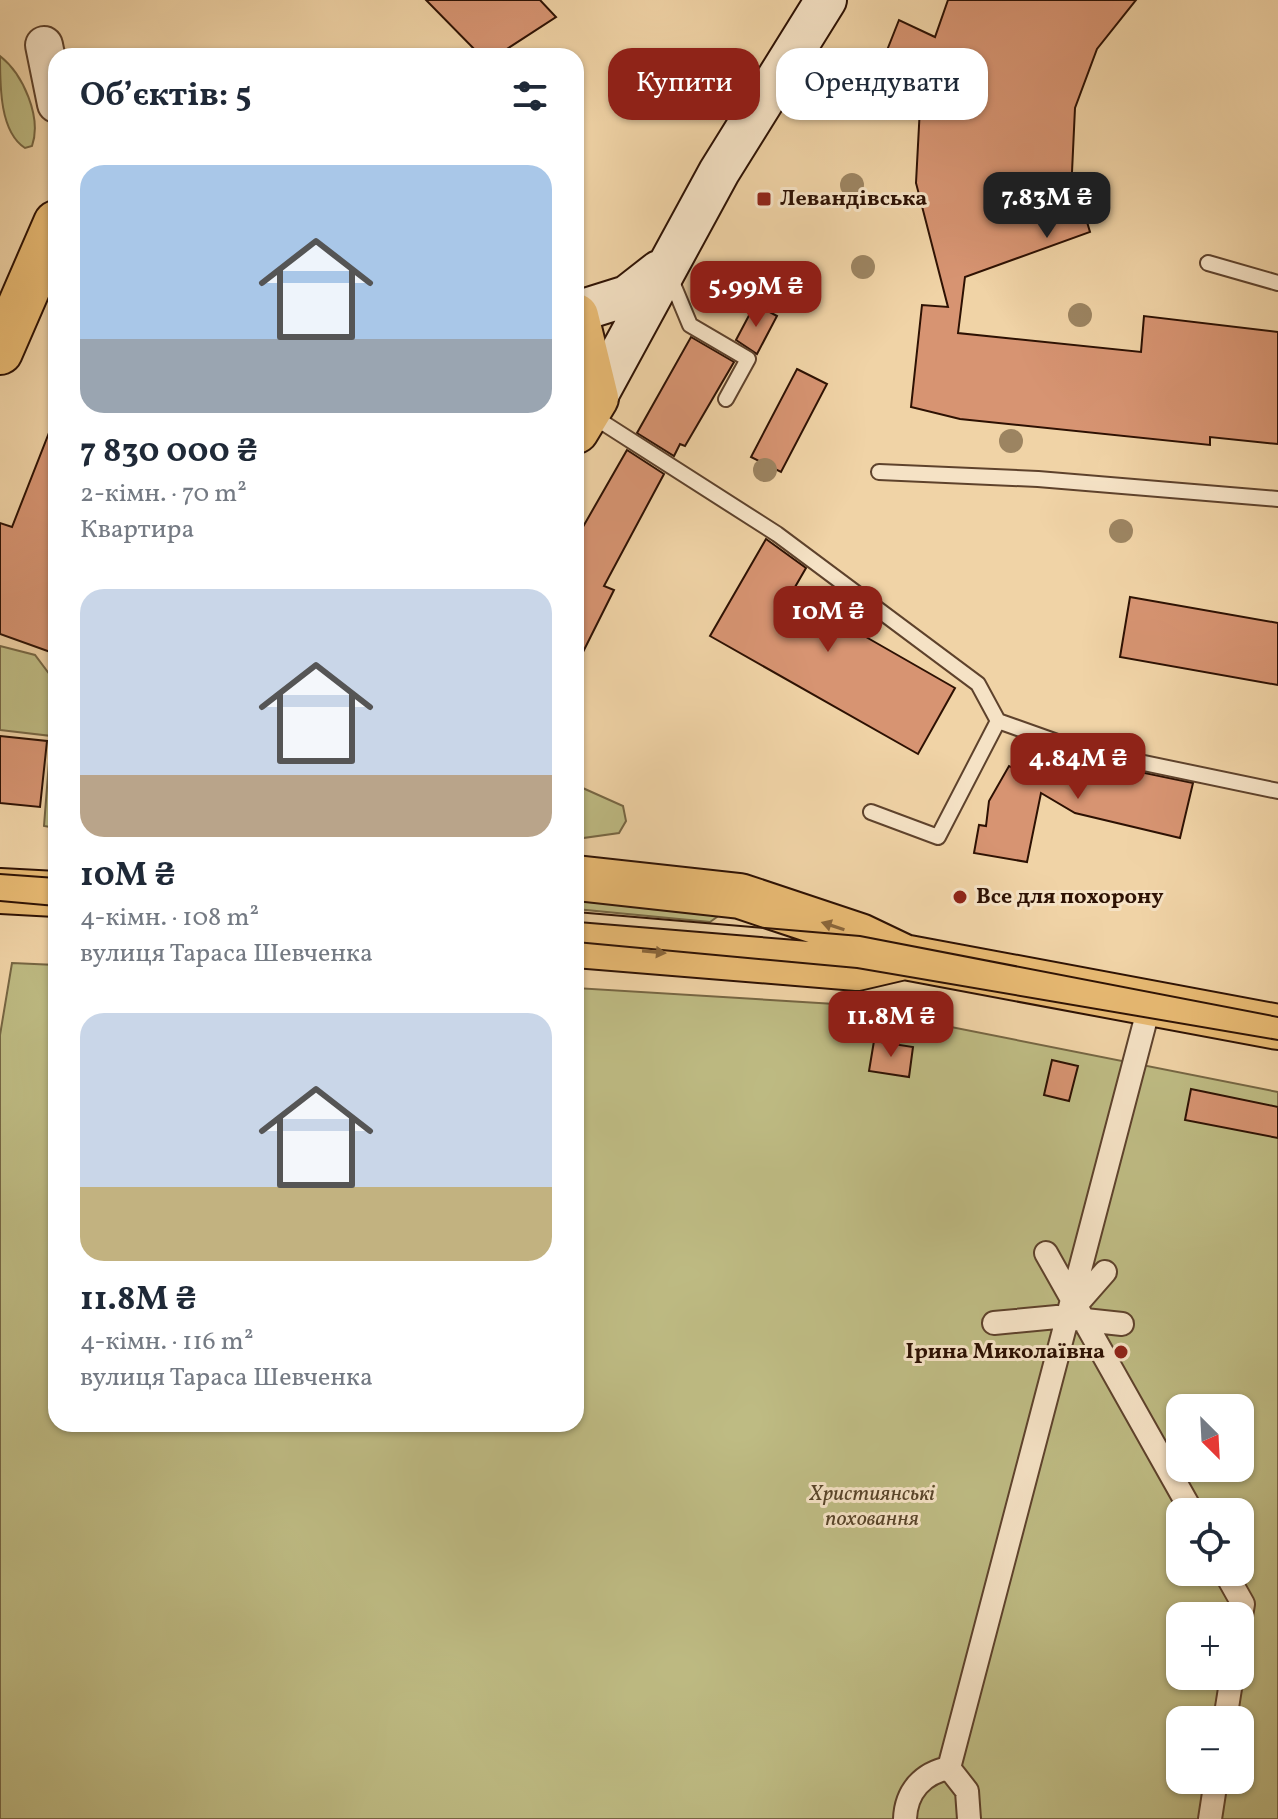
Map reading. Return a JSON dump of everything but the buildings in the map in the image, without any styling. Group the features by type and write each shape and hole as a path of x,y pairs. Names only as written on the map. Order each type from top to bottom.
{"main road":[{"path":"586,414 719,172 826,0"},
{"path":"0,352 48,241"},
{"path":"584,311 627,296 665,266"},
{"path":"584,394 586,414"},
{"path":"584,879 740,896 860,936 904,957 1278,1027"},
{"path":"0,891 48,894"},
{"path":"584,946 857,968 904,957"}],"street":[{"path":"48,65 44,45 49,48"},
{"path":"949,1768 1074,1309 1150,1003"},
{"path":"1046,1253 1074,1309 1184,1498"},
{"path":"1074,1309 1105,1272"},
{"path":"994,1323 1074,1309 1122,1324"},
{"path":"905,1819 914,1787 930,1774 949,1768"},
{"path":"949,1768 967,1791 969,1819"},
{"path":"1210,1819 1214,1794"}],"lane":[{"path":"1208,263 1278,283"},
{"path":"665,266 690,325 748,359 726,399"},
{"path":"586,414 621,431 628,439 777,534 978,684 998,721 1077,749 1278,791"},
{"path":"879,472 1038,479 1278,499"},
{"path":"871,812 938,837 998,721"}],"green space":[{"path":"0,56 16,74 28,97 34,122 32,146 25,148 17,141 6,120 1,95"},
{"path":"0,646 35,655 48,672 48,736 0,730"},
{"path":"48,775 48,827 44,826"},
{"path":"584,789 623,806 626,821 619,833 584,838"},
{"path":"584,897 714,909 717,917 710,922 584,910"},
{"name":"Християнські поховання","path":"12,963 48,965 48,1432 584,1432 584,988 835,1004 1278,1092 1278,1819 0,1819 0,1035"}],"tram line":[{"path":"0,874 48,877"},
{"path":"0,901 48,905"},
{"path":"584,913 860,936 1278,1017"},
{"path":"584,943 857,968 1278,1040"}],"place":[{"name":"Левандівська","path":"764,199"},
{"name":"Все для похорону","path":"960,897"},
{"name":"Ірина Миколаївна","path":"1121,1352"}]}
